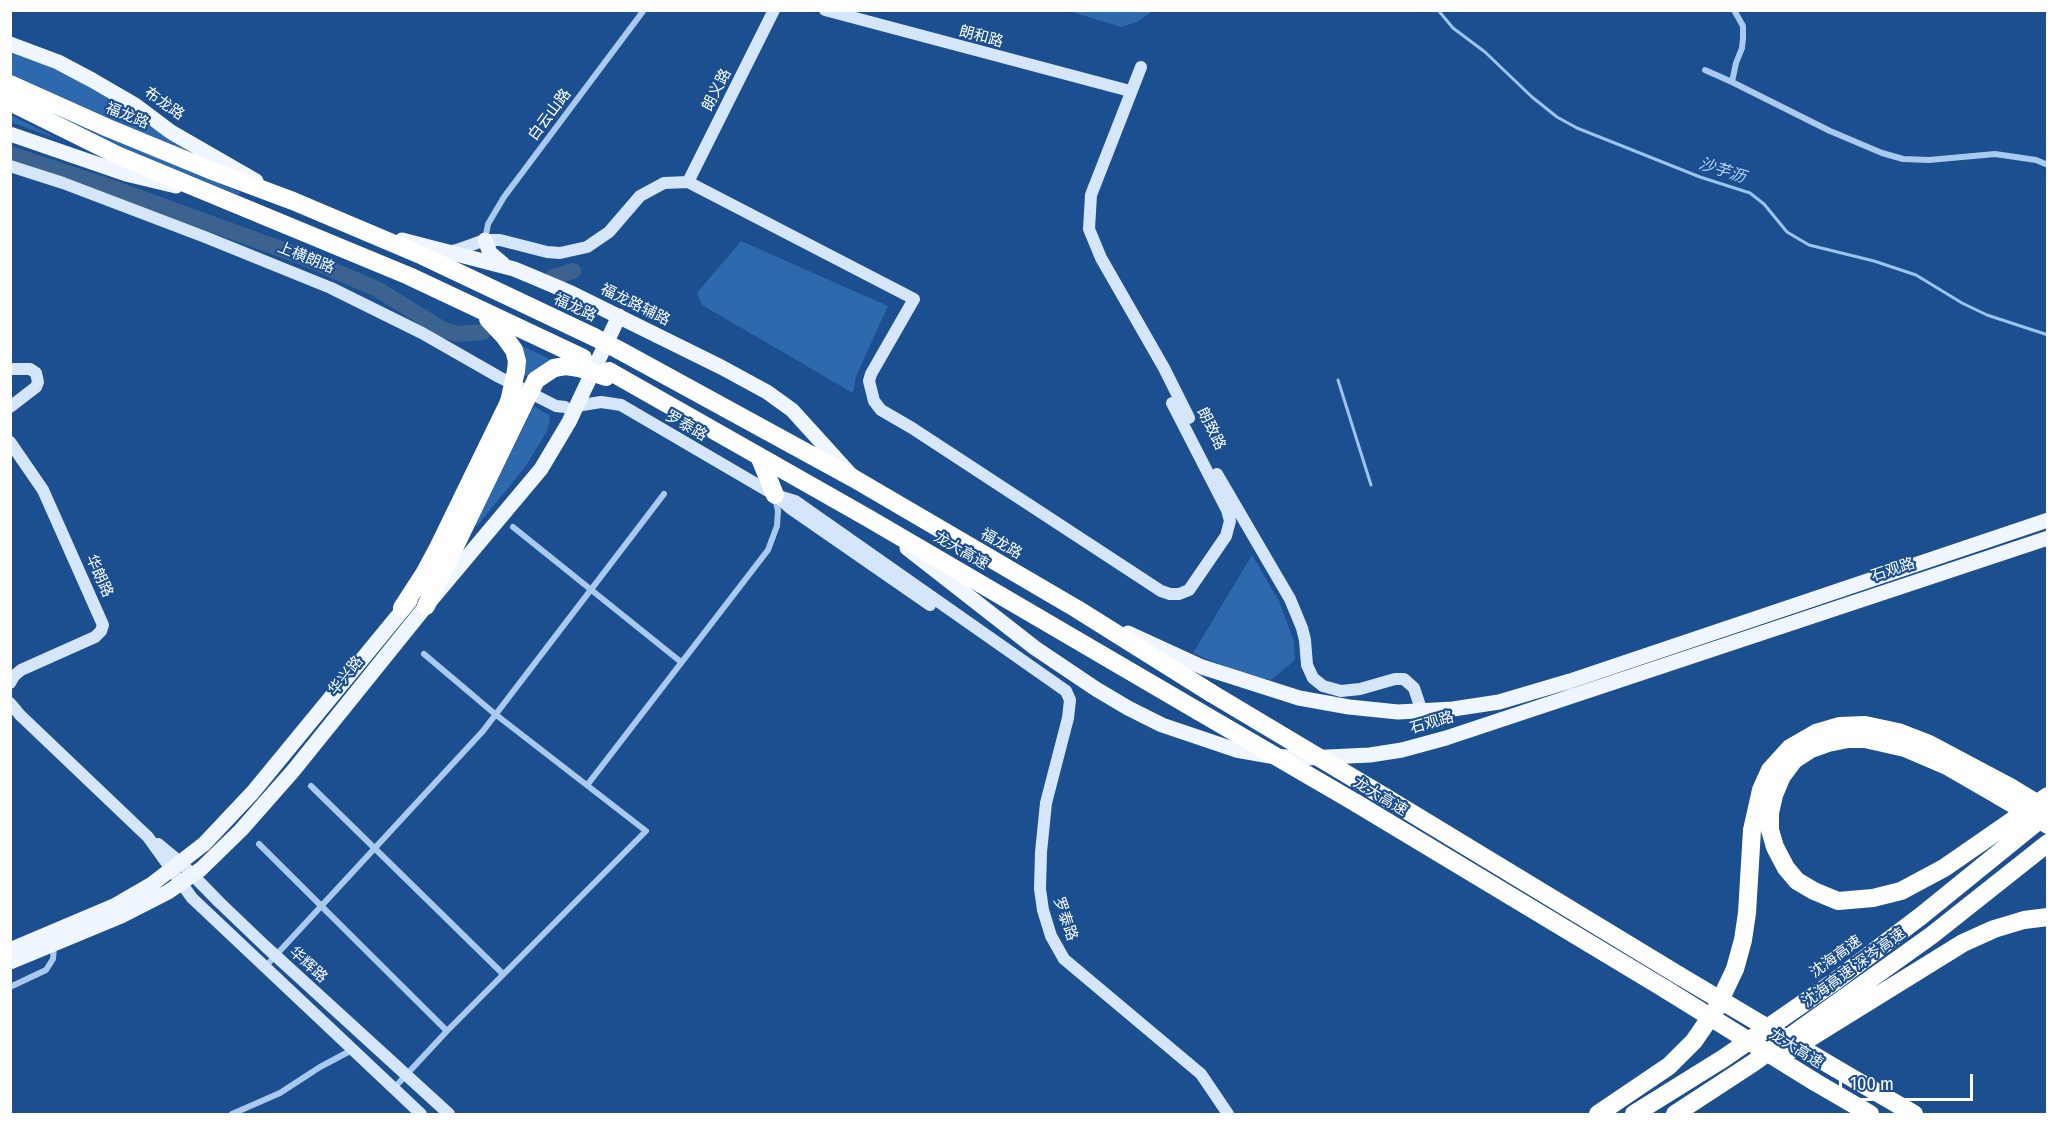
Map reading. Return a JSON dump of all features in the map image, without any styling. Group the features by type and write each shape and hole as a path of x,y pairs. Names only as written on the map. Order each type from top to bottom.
{"highway":[{"path":"10,84 21,101 117,154 409,276 581,363 632,386 868,518"},
{"name":"福龙路","path":"21,101 98,124 293,201 423,256 594,337 854,478 1077,609"},
{"path":"426,606 445,568 516,405 516,361 510,344 481,311"},
{"path":"402,608 438,548 516,405 536,380 554,368 581,363"},
{"path":"759,456 775,495"},
{"name":"龙大高速","path":"868,518 1356,803 1870,1114"},
{"name":"龙大高速","path":"1077,609 1211,693 1680,976 1914,1114"},
{"path":"1598,1114 1670,1066 1694,1041 1716,1009 1736,969 1743,940 1752,830 1761,790 1770,770 1790,747 1816,733 1840,726 1865,725 1898,732 1929,744 2004,792 2048,825"},
{"path":"2048,796 1944,868 1901,891 1873,898 1838,901 1797,881 1786,868 1775,847 1770,830 1770,813 1774,795 1782,776 1794,760 1820,746 1848,739 1865,739 1905,748 1947,766 2004,792 2048,811"},
{"name":"沈海高速","path":"1634,1114 1724,1058 1834,982 1921,916 2048,811"},
{"name":"沈海高速 深岑高速","path":"1675,1114 1753,1063 1932,935 2048,843"},
{"path":"1689,1114 1963,943 1995,929 2024,920 2048,917"},
{"path":"1815,1082 1858,1114"},
{"path":"1890,1100 1920,1114"}],"main road":[{"name":"布龙路","path":"10,44 58,62 92,80 135,105 190,144 293,201"},
{"path":"10,134 126,174 211,194"},
{"name":"福龙路辅路","path":"364,231 514,269 619,316 781,400 808,425 854,478"},
{"path":"485,240 490,253 495,258 514,269"},
{"name":"华兴路","path":"10,950 114,906 152,884 204,844 246,801 357,667 402,608 445,568 533,464 570,407 619,316"},
{"name":"华兴路","path":"10,962 121,916 187,880 241,830 541,469 557,444 570,407"},
{"name":"石观路","path":"868,518 1035,648 1128,708 1162,725 1236,750 1270,756 1307,758 1371,755 1402,750 1446,738 2048,538"},
{"name":"石观路","path":"1077,609 1202,667 1299,698 1373,710 1422,712 1499,702 1570,681 2048,520"},
{"path":"1966,548 1972,563"}],"street":[{"name":"白云山路","path":"485,240 488,224 502,200 644,10"},
{"name":"朗义路","path":"688,182 774,10"},
{"name":"朗和路","path":"825,10 1130,91"},
{"path":"1732,82 1743,38 1743,26 1734,10"},
{"name":"朗致路","path":"1141,67 1091,195 1089,229 1095,245 1164,368 1213,468 1290,599 1302,628 1307,665 1313,678 1323,686 1341,691 1404,679 1414,688 1422,712"},
{"path":"1705,70 1830,131 1882,153 1903,159 1929,160 1995,154 2036,160 2048,165"},
{"name":"上横朗路","path":"10,166 195,232 330,288 422,333 499,377 556,406 570,407"},
{"path":"443,252 457,250 485,240 500,240 560,253 587,247 609,232 640,196 664,183 688,182 914,299 869,381 874,401 881,410 1151,585 1170,594 1179,594 1188,590 1226,536 1230,521 1227,510 1172,403"},
{"path":"514,269 512,256 520,246"},
{"path":"10,369 30,369 38,376 36,387 10,407"},
{"name":"罗泰路","path":"570,407 601,402 621,405 775,495 789,508 1070,700 1068,718 1046,803 1041,852 1042,910 1051,936 1064,959 1092,985 1201,1074 1228,1114"},
{"name":"华朗路","path":"10,442 43,490 103,625 101,631 94,637 21,670 10,683"},
{"path":"265,967 483,731 664,494"},
{"path":"588,784 768,550 777,526 778,511 775,495"},
{"path":"513,527 681,662"},
{"path":"393,1089 447,1031 646,831 495,714 424,654"},
{"name":"华辉路","path":"10,703 148,837 187,880 276,956 450,1114"},
{"path":"311,786 503,974"},
{"name":"华辉路","path":"148,837 158,851 177,867"},
{"path":"258,844 447,1031"},
{"name":"华辉路","path":"187,880 192,898 421,1114"},
{"path":"10,987 46,970 53,959 54,944"},
{"path":"232,1114 280,1093 320,1066 352,1050"}],"shaded area":[{"path":"1069,11 1153,11 1137,22 1121,27"},
{"path":"10,50 64,71 116,98 203,157 174,148 11,74"},
{"path":"26,100 240,192 239,195 99,140"},
{"path":"11,115 62,141 11,122"},
{"path":"741,241 888,306 856,376 853,393 702,305 697,293"},
{"path":"516,343 552,360 530,378 520,373"},
{"path":"534,406 549,415 550,420 546,433 525,467 477,526 475,525"},
{"path":"1252,555 1279,601 1294,642 1295,660 1271,680 1241,673 1193,653"}],"waterway":[{"name":"沙芋沥","path":"1438,10 1453,28 1485,52 1532,97 1557,117 1577,128 1700,177 1750,193 1764,204 1787,232 1809,245 1874,261 1916,275 1962,303 1987,315 2048,335"},
{"path":"10,154 113,188 300,256 377,289 442,329 456,334 483,332"},
{"path":"553,277 573,271"},
{"path":"1338,380 1371,485"}]}
